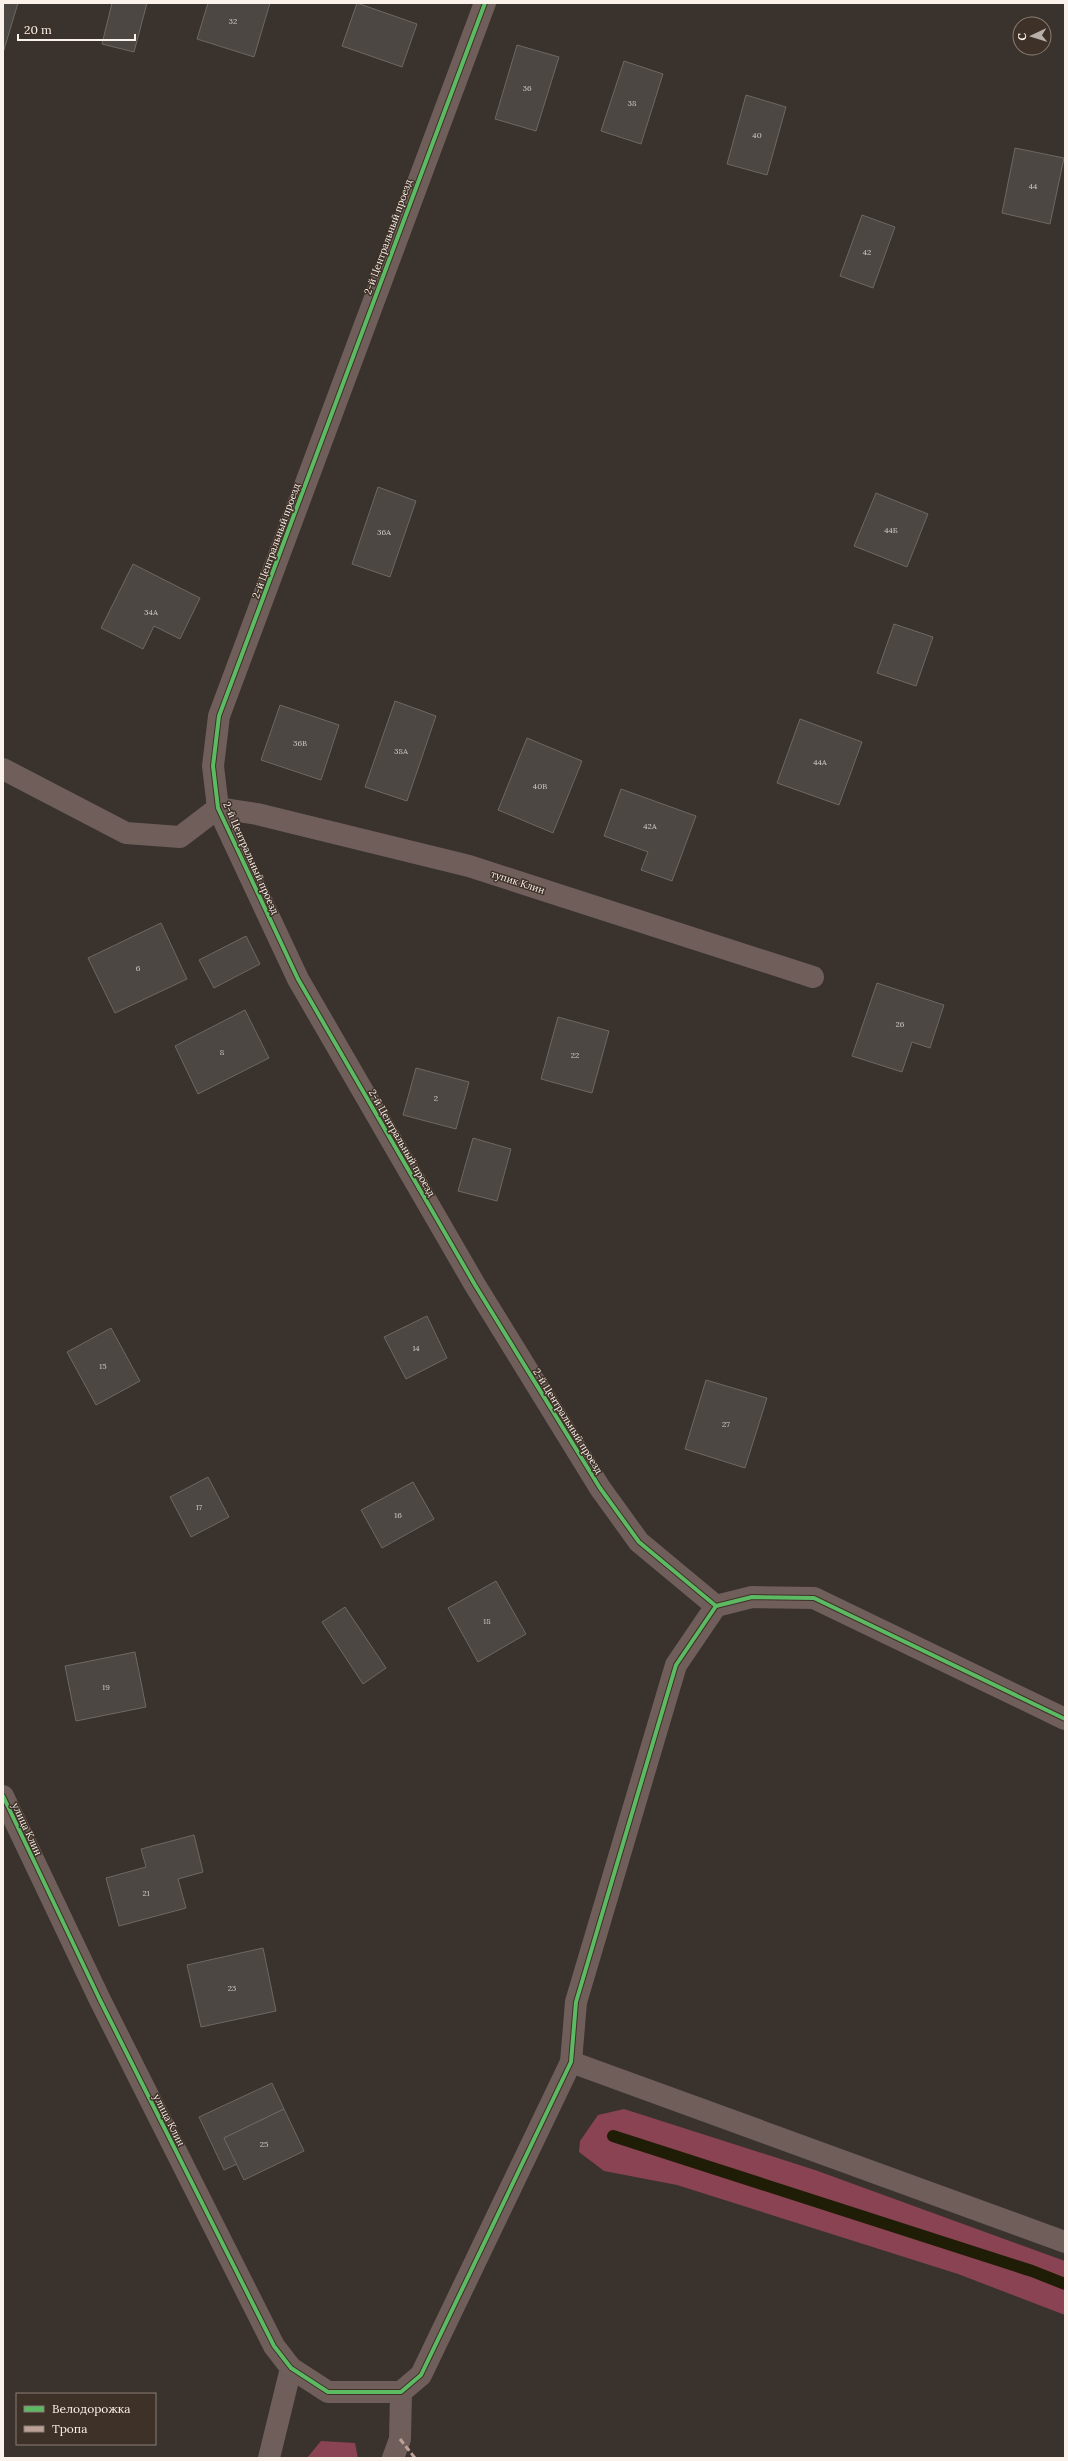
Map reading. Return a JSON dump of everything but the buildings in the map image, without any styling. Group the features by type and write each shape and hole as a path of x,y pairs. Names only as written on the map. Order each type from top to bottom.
{"street":[{"name":"2-й Центральный проезд","path":"485,3 219,716 212,766 218,808 298,979 475,1285 596,1482 639,1542 716,1606"},
{"path":"3,769 126,833 180,837 218,808"},
{"name":"тупик Клин","path":"218,808 258,814 469,866 812,977"},
{"path":"393,2458 400,2439 401,2392 421,2375 571,2062 576,2002 676,1666 716,1606 752,1597 814,1598 1065,1719"},
{"name":"улица Клин","path":"3,1796 100,2000 274,2346 291,2368 328,2392 401,2392"},
{"path":"571,2062 1065,2242"},
{"path":"269,2458 291,2368"}],"shaded area":[{"path":"624,2109 815,2170 1065,2261 1065,2315 958,2274 677,2185 604,2171 579,2152 580,2141 598,2115"},
{"path":"321,2441 355,2443 358,2458 307,2458"}],"waterway":[{"path":"613,2136 1032,2271 1065,2284"}],"marked path":[{"path":"400,2439 415,2458"}],"cycle path":[{"path":"485,3 219,716 213,766 218,808 298,979 475,1285 600,1488 639,1542 716,1606"},
{"path":"3,1796 100,2000 274,2346 291,2368 328,2392 401,2392 421,2375 571,2062 576,2002 676,1665 716,1606 752,1597 814,1598 1065,1719"}]}
